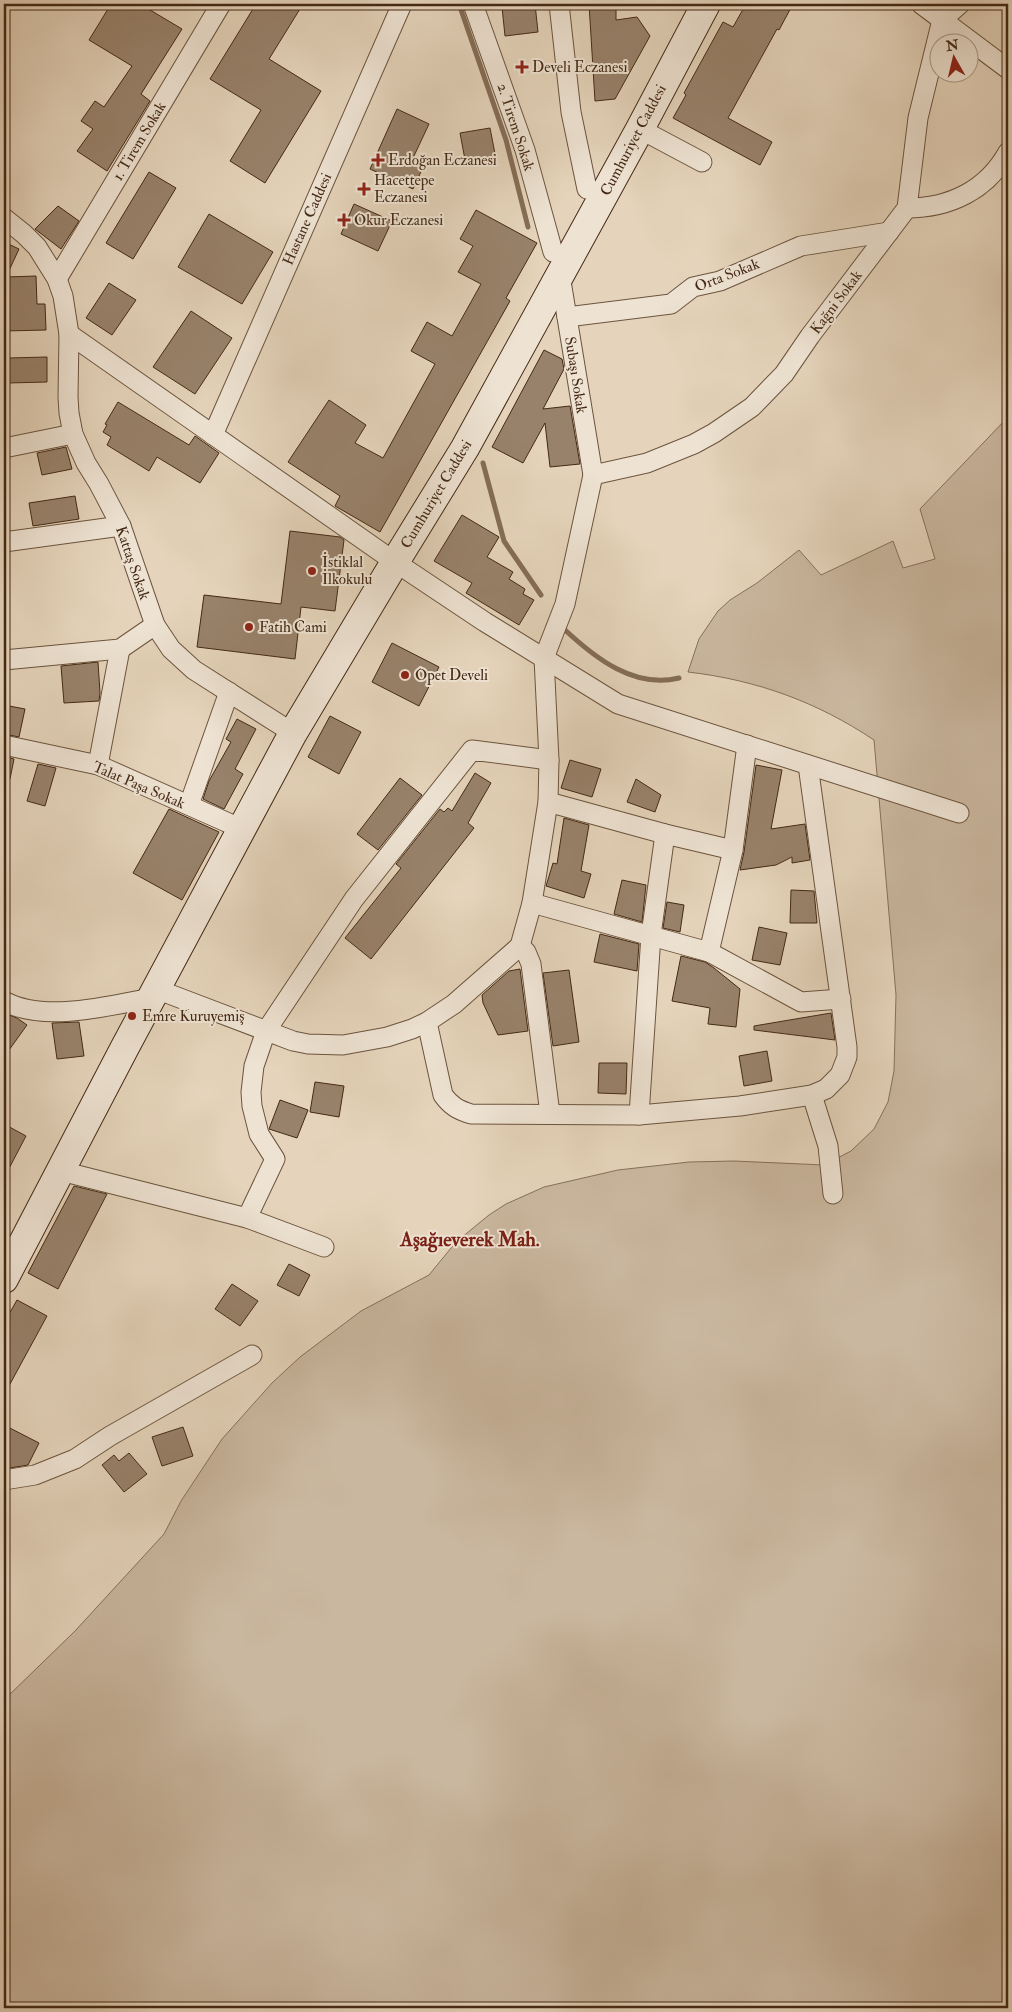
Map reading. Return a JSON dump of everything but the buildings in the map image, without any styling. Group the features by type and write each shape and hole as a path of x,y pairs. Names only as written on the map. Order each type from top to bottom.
{"main road":[{"name":"Cumhuriyet Caddesi","path":"4,1280 293,733 465,448 556,264 587,189 686,4"},
{"name":"Cumhuriyet Caddesi","path":"556,264 640,129 706,4"}],"street":[{"name":"1. Tirem Sokak","path":"57,279 221,4"},
{"name":"Hastane Caddesi","path":"213,435 402,4"},
{"name":"2. Tirem Sokak","path":"473,4 525,150 556,264"},
{"path":"560,4 571,112 587,189"},
{"path":"920,4 1008,69"},
{"path":"942,20 960,4"},
{"name":"Kağni Sokak","path":"593,474 620,470 673,453 714,433 752,406 784,374 810,336 907,208 918,118 942,20"},
{"path":"640,129 702,162"},
{"path":"907,208 924,208 957,200 972,191 995,172 1008,152"},
{"name":"Kattaş Sokak","path":"4,218 37,247 57,279 68,315 68,397 73,434 86,463 121,526 155,625 171,649 182,660 293,733"},
{"name":"Orta Sokak","path":"567,317 670,304 693,287 720,281 801,246 889,232"},
{"name":"Subaşı Sokak","path":"556,264 567,317 593,474"},
{"path":"69,334 395,562 485,622 618,704 959,813"},
{"path":"4,448 73,434"},
{"path":"4,1001 16,1008 90,1009 154,993 308,1044 343,1045 393,1036 427,1022 454,1004 520,946 532,903 548,802 549,760 544,658 565,604 593,474"},
{"path":"4,542 121,526"},
{"path":"4,660 120,649 155,625"},
{"path":"98,765 120,649"},
{"path":"189,805 230,692"},
{"name":"Talat Paşa Sokak","path":"4,745 98,765 242,829"},
{"path":"709,952 733,850 747,745"},
{"path":"247,1218 275,1159 260,1134 252,1106 251,1092 254,1066 266,1031 354,899 472,750 549,760"},
{"path":"427,1022 443,1095 458,1110 471,1114 638,1115 740,1106 812,1095 826,1090 834,1083 844,1066 847,1047 808,765"},
{"path":"548,802 733,850"},
{"path":"638,1115 651,935 666,834"},
{"path":"532,903 709,952 801,1002 841,1000"},
{"path":"520,946 526,952 531,964 550,1114"},
{"path":"812,1095 828,1146 833,1194"},
{"path":"61,1170 247,1218 324,1246"},
{"path":"4,1480 35,1475 75,1459 110,1436 252,1355"}],"shaded area":[{"path":"1008,417 1008,2008 4,2008 4,1700 75,1631 164,1534 181,1501 222,1439 272,1383 300,1357 361,1311 429,1275 456,1242 489,1215 506,1204 544,1187 618,1170 689,1162 734,1161 824,1165 851,1151 874,1129 888,1102 894,1071 896,995 874,740 831,714 786,695 738,681 688,672 699,639 718,611 730,600 757,583 799,550 821,575 893,541 903,568 935,559 920,509"}],"waterway":[{"path":"459,4 506,140 528,227"},
{"path":"483,463 504,541 541,595"},
{"path":"564,629 602,660 631,675 646,679 679,678"}],"place":[{"name":"Develi Eczanesi","path":"522,67"},
{"name":"Erdoğan Eczanesi","path":"378,160"},
{"name":"Hacettepe Eczanesi","path":"364,189"},
{"name":"Okur Eczanesi","path":"344,220"},
{"name":"İstiklal İlkokulu","path":"312,571"},
{"name":"Fatih Cami","path":"249,627"},
{"name":"Opet Develi","path":"405,675"},
{"name":"Emre Kuruyemiş","path":"132,1016"}],"district":[{"name":"Aşağıeverek Mah.","path":"470,1239"}]}
